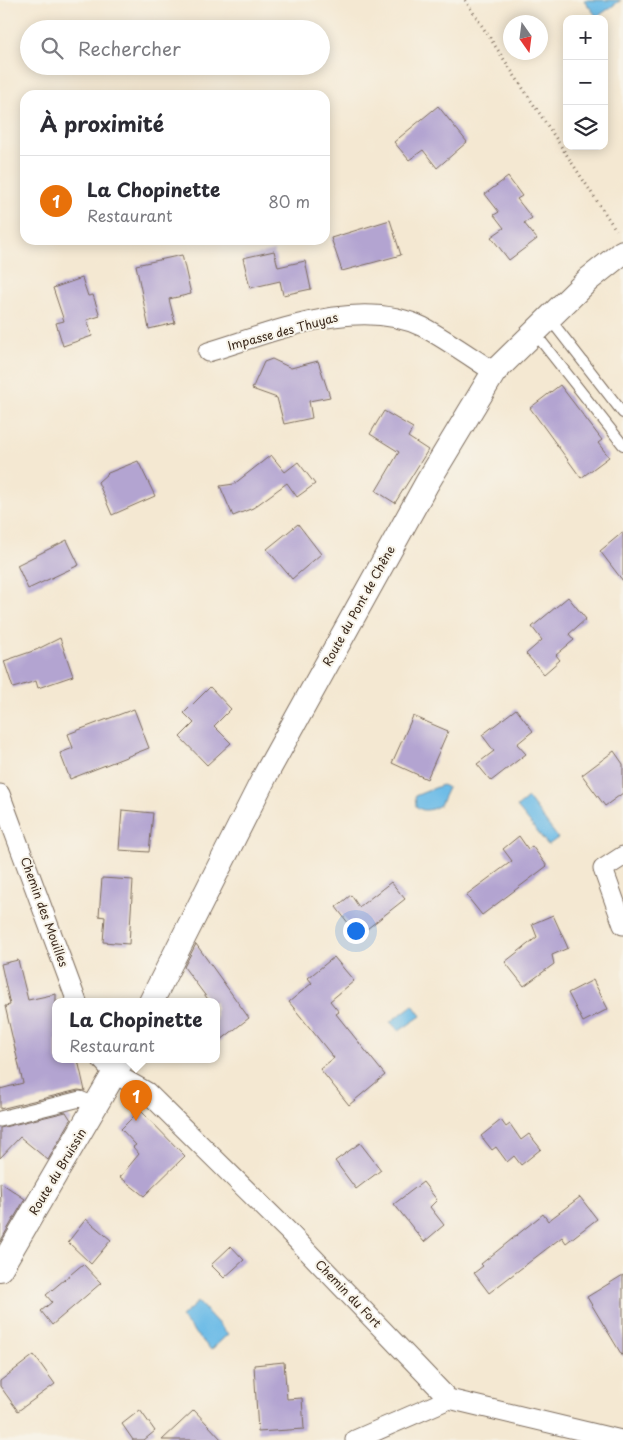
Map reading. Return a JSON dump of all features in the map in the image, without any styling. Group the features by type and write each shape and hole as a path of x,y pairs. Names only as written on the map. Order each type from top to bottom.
{"street":[{"name":"Route du Pont de Chêne","path":"153,998 266,774 427,483 494,372 589,279 620,242"},
{"name":"Impasse des Thuyas","path":"208,352 334,315 378,314 422,326 494,372"},
{"name":"Chemin des Mouilles","path":"0,794 76,998"},
{"path":"623,856 603,869 623,925"},
{"name":"Route du Bruissin","path":"0,1270 97,1106 113,1064"},
{"name":"Chemin du Fort","path":"113,1064 147,1092 287,1230 448,1399"},
{"path":"0,1119 80,1098 97,1106"},
{"path":"356,1440 384,1433 448,1399 621,1440"}],"lane":[{"path":"542,325 623,413"},
{"path":"542,325 623,445"}],"path":[{"path":"465,0 620,242"}],"water":[{"path":"584,0 621,0 600,15 595,15"},
{"path":"442,785 447,787 447,790 440,805 428,810 416,806 415,796"},
{"path":"528,798 558,838 548,845 517,807"},
{"path":"413,1005 421,1016 399,1031 390,1022"},
{"path":"198,1302 228,1334 211,1350 181,1317"}],"building":[{"path":"438,106 467,142 437,168 423,150 409,160 394,142"},
{"path":"508,177 522,196 517,199 532,218 524,223 537,239 509,260 491,237 504,228 494,215 499,212 485,194"},
{"path":"390,220 401,255 342,271 331,238"},
{"path":"274,251 278,267 305,261 311,289 283,295 280,281 250,288 243,258"},
{"path":"182,255 191,294 169,299 175,323 149,329 136,265"},
{"path":"82,278 88,296 93,295 100,316 87,320 92,336 63,346 56,323 64,321 53,288"},
{"path":"272,359 291,368 318,361 330,397 309,401 312,418 284,424 277,398 252,389 264,362"},
{"path":"560,385 602,440 598,443 609,457 581,478 530,408"},
{"path":"384,411 413,428 408,437 428,450 395,503 376,491 399,452 370,434"},
{"path":"271,455 285,472 298,462 315,484 297,497 287,483 253,508 233,516 220,486 234,484"},
{"path":"138,461 155,496 112,515 98,482 108,473"},
{"path":"298,524 321,554 292,579 267,549"},
{"path":"623,532 623,581 600,551"},
{"path":"67,540 79,565 28,589 17,565"},
{"path":"568,597 586,619 569,634 574,640 556,655 560,660 544,674 526,654 542,640 532,627"},
{"path":"60,638 73,676 38,688 36,681 13,688 4,661 36,650"},
{"path":"210,687 231,709 214,726 231,743 207,765 180,737 194,723 184,713"},
{"path":"134,709 149,748 70,779 60,753 73,748 68,734"},
{"path":"516,709 533,731 517,744 526,754 491,781 477,764 494,751 482,735"},
{"path":"413,716 448,731 427,779 392,763"},
{"path":"614,751 623,764 623,793 605,806 582,775"},
{"path":"122,810 153,813 149,852 119,850"},
{"path":"519,836 528,849 532,846 547,866 482,915 466,895 512,861 503,849"},
{"path":"102,878 133,880 129,944 103,942 105,917 99,916"},
{"path":"391,882 405,899 358,936 336,907 351,895 359,907"},
{"path":"553,915 568,948 552,955 554,964 524,986 505,962 537,937 532,924"},
{"path":"196,944 249,1018 220,1041 220,998 207,998 184,967"},
{"path":"334,957 354,981 330,1001 339,1012 336,1014 385,1075 349,1105 320,1069 334,1058 289,1002 312,983 308,978"},
{"path":"18,960 28,1000 56,994 56,998 52,998 52,1063 79,1063 85,1091 78,1090 0,1109 0,1089 23,1083 5,1006 10,1005 1,964"},
{"path":"593,980 608,1009 583,1022 568,993"},
{"path":"140,1110 185,1156 144,1196 120,1177 139,1154 133,1147 136,1145 121,1129"},
{"path":"66,1112 71,1120 48,1160 20,1137 0,1158 0,1128"},
{"path":"501,1120 506,1127 510,1124 521,1140 529,1134 541,1149 521,1165 514,1156 507,1162 496,1147 492,1150 481,1136"},
{"path":"360,1143 381,1170 356,1189 335,1161"},
{"path":"0,1182 25,1199 0,1242 1,1206"},
{"path":"423,1182 437,1200 430,1207 444,1225 424,1242 394,1204"},
{"path":"580,1197 597,1219 566,1243 562,1237 489,1293 474,1273 483,1266 481,1264 543,1214 548,1221"},
{"path":"86,1219 111,1240 91,1264 68,1242"},
{"path":"231,1246 244,1260 224,1278 211,1265"},
{"path":"83,1264 101,1283 52,1325 41,1311 52,1302 46,1295"},
{"path":"623,1275 623,1357 587,1297"},
{"path":"34,1355 55,1384 18,1411 0,1386 0,1381"},
{"path":"284,1362 287,1399 302,1398 304,1429 258,1432 254,1365"},
{"path":"140,1410 155,1431 144,1440 133,1440 122,1424"},
{"path":"194,1410 222,1440 162,1440"}],"place":[{"name":"La Chopinette","path":"136,1121"}]}
